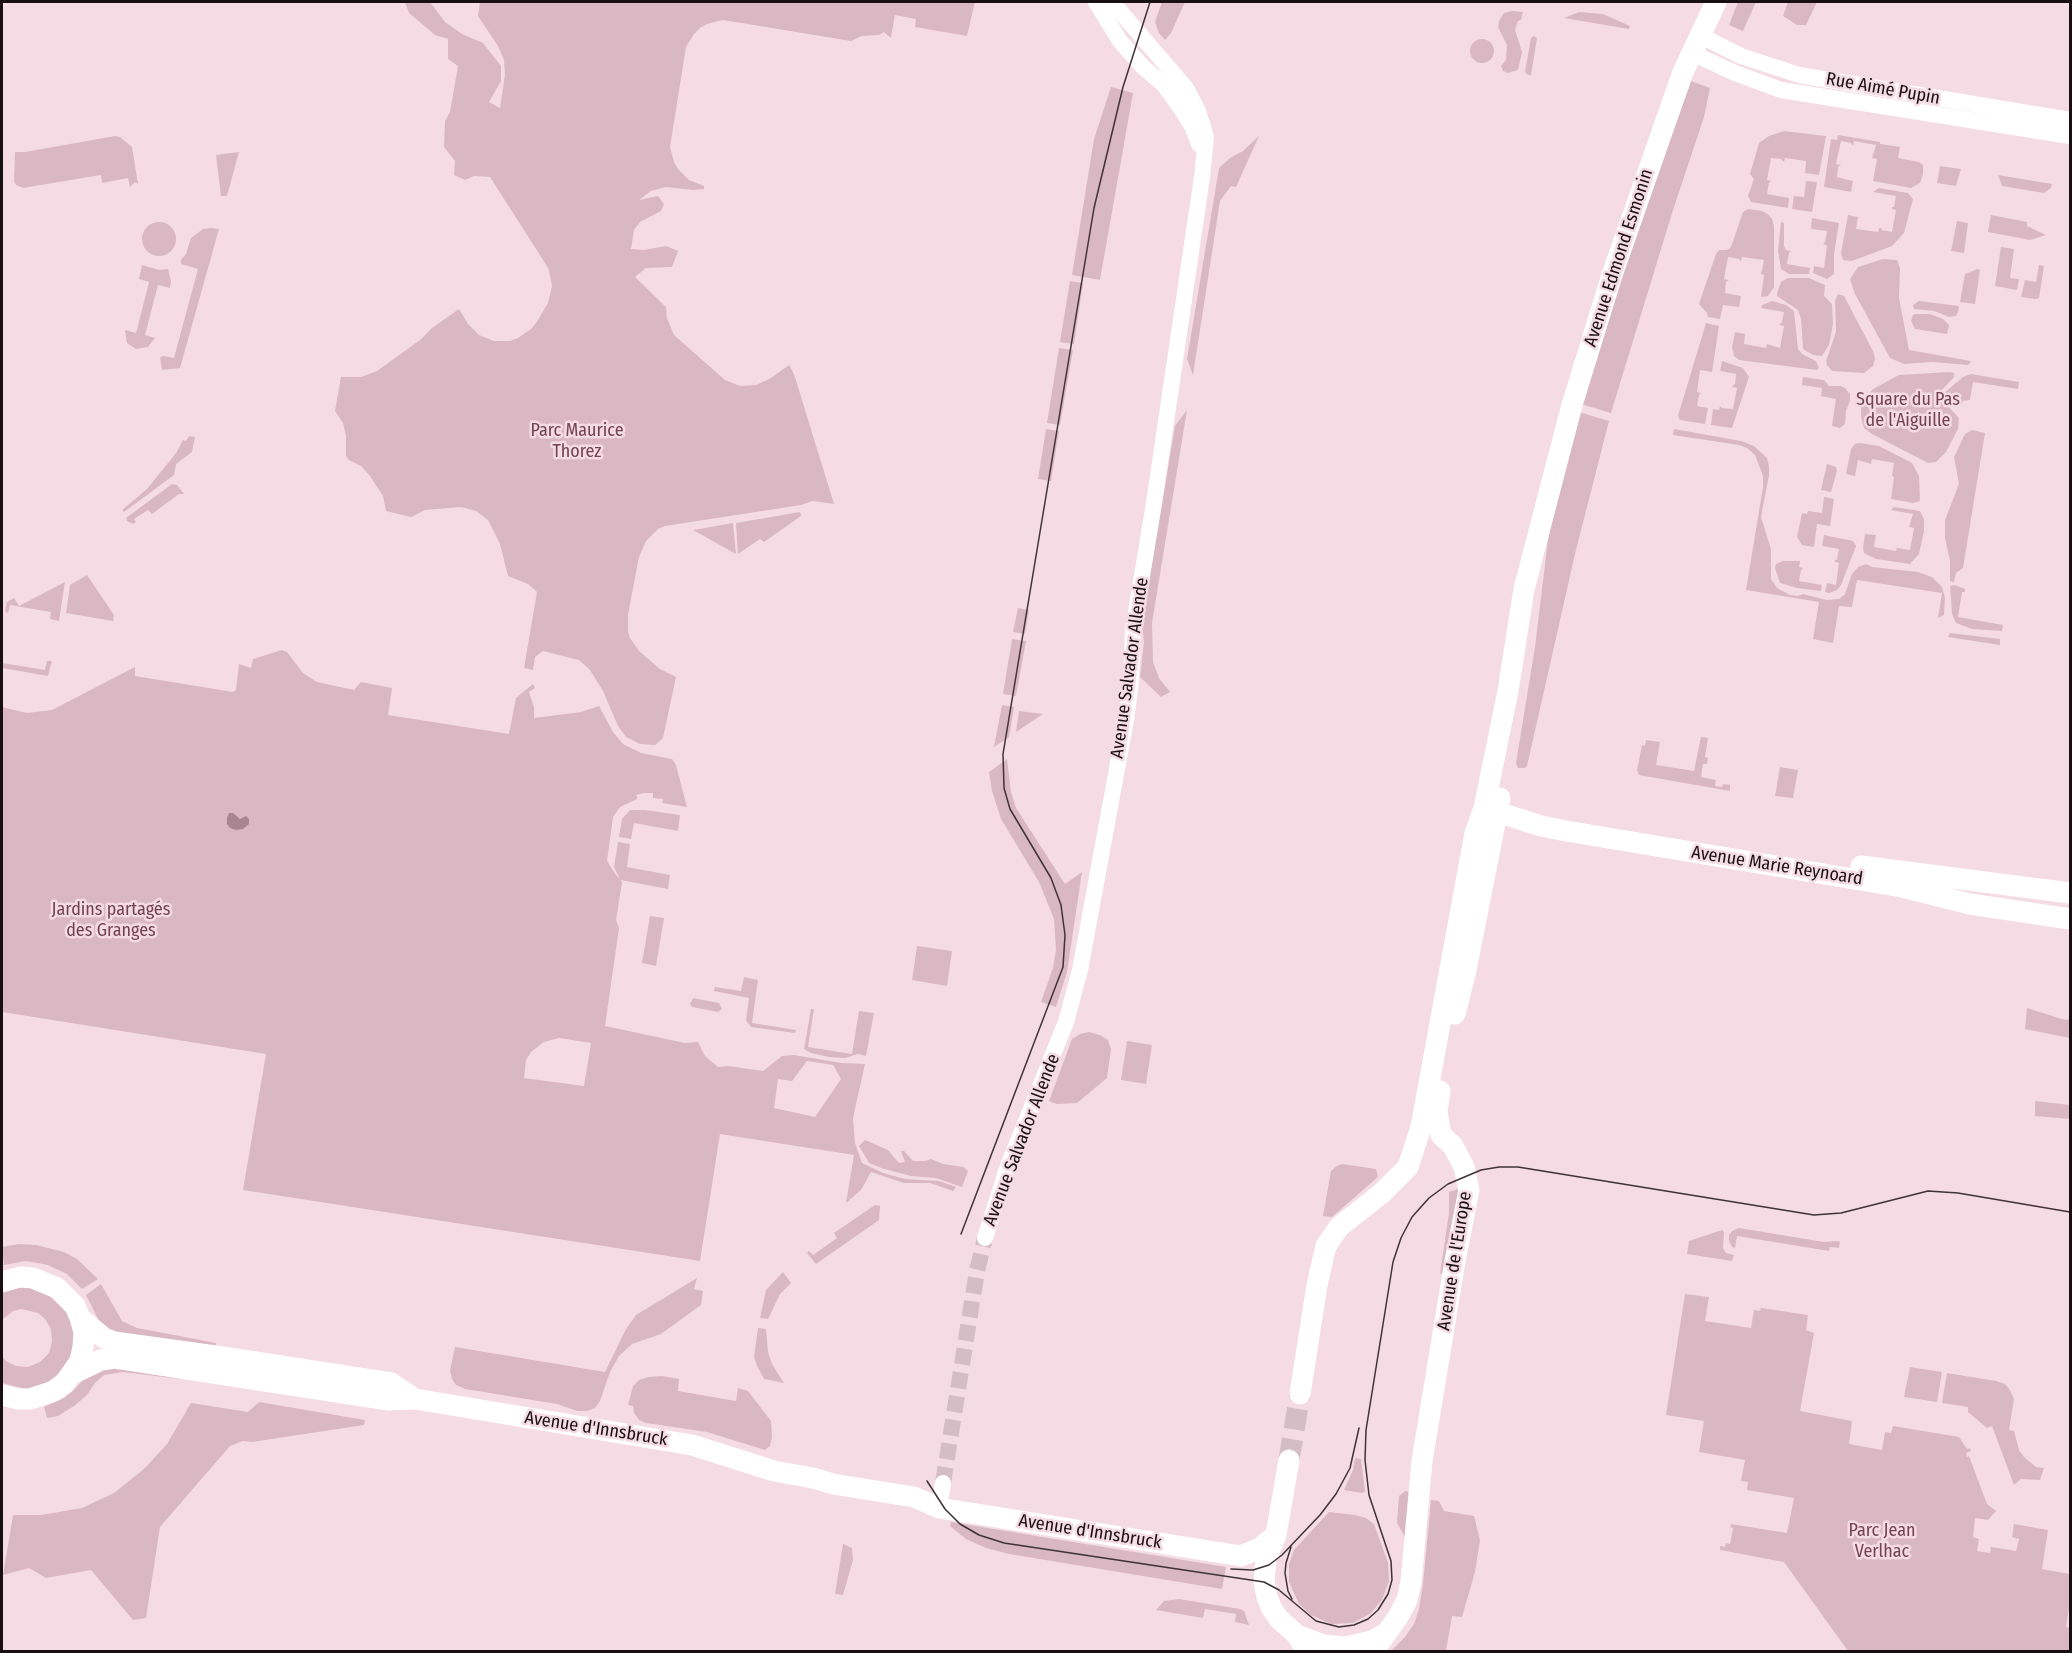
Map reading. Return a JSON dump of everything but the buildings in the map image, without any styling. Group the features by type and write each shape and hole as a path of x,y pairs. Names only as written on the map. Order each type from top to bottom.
{"main road":[{"name":"Avenue Edmond Esmonin","path":"1492,804 1524,589 1572,405 1612,274 1683,72 1716,2"},
{"name":"Avenue Marie Reynoard","path":"1492,804 1904,872 2070,893"},
{"name":"Avenue Marie Reynoard","path":"1492,804 1541,826 1566,831 1902,887 1970,904 2070,919"},
{"path":"1300,1394 1317,1286 1326,1246 1339,1227 1382,1193 1408,1167 1415,1147 1425,1110 1475,833 1492,804"},
{"name":"Avenue de l'Europe","path":"1373,1652 1398,1617 1407,1600 1411,1582 1422,1461 1469,1190 1464,1167 1453,1146 1441,1135 1437,1112 1450,1034 1466,970 1492,804"},
{"path":"2,1282 20,1277 46,1282 67,1296 75,1306 84,1332 80,1361 72,1374 54,1392 42,1397 18,1400 2,1395"},
{"name":"Avenue d'Innsbruck","path":"80,1318 99,1334 114,1342 391,1383 415,1399"},
{"name":"Avenue d'Innsbruck","path":"72,1374 101,1360 115,1358 388,1400 415,1399 692,1445 774,1471 803,1489 830,1498 911,1511 939,1508 1241,1556"},
{"path":"1267,1598 1264,1570 1276,1535 1289,1460"},
{"path":"1276,1535 1260,1548 1241,1556 1256,1575 1279,1619 1302,1643 1345,1647 1372,1641 1386,1633"}],"street":[{"path":"1096,2 1120,41 1143,67 1164,85 1180,106 1204,155"},
{"name":"Avenue Salvador Allende","path":"985,1238 1008,1166 1052,1060 1072,1003 1080,970 1123,736 1131,682 1133,630 1171,393 1206,137 1198,111 1186,88 1112,2"},
{"name":"Rue Aimé Pupin","path":"1696,44 1735,73 1781,90 2070,136"},
{"name":"Rue Aimé Pupin","path":"1696,44 1799,75 2070,120"},
{"path":"939,1508 943,1483"}],"green space":[{"name":"Parc Maurice Thorez","path":"405,2 430,2 445,22 462,34 483,43 501,66 501,81 489,102 500,108 505,75 504,60 498,46 478,16 480,2 975,2 967,36 915,27 916,19 895,15 891,38 884,32 879,35 862,36 851,41 723,20 700,28 686,47 670,147 678,169 689,180 704,186 704,189 666,187 651,191 639,200 658,196 664,204 661,211 640,222 634,230 631,249 644,250 666,246 678,251 672,267 646,268 635,277 666,307 667,318 674,335 725,380 740,386 756,385 789,365 794,374 834,504 813,501 801,505 665,526 658,529 646,541 639,557 628,615 628,631 639,651 660,669 676,677 663,738 655,745 640,744 626,737 618,726 603,691 590,670 579,660 543,651 535,657 533,670 524,668 537,592 528,584 508,576 500,544 488,520 476,511 461,507 425,510 411,517 386,511 383,496 370,476 361,466 346,456 346,436 343,423 335,411 341,377 361,377 377,371 459,309 468,324 479,335 494,341 510,341 518,338 536,323 548,303 552,286 549,270 490,177 474,176 465,180 454,175 455,161 444,147 445,121 450,112 458,66 448,59 448,39 435,35 409,13"},
{"path":"1162,2 1185,2 1171,33 1165,40 1159,33 1155,22"},
{"path":"1738,2 1756,2 1743,31 1729,25"},
{"path":"1788,2 1817,2 1806,25 1797,25 1783,16"},
{"path":"1523,12 1515,30 1522,52 1518,70 1508,73 1503,71 1501,66 1506,60 1507,45 1498,27 1504,13"},
{"path":"1579,12 1603,14 1630,26 1629,29 1564,18"},
{"path":"1534,36 1537,38 1531,75 1528,75 1525,72 1531,38"},
{"path":"1482,39 1487,40 1493,46 1493,56 1487,62 1482,63 1477,62 1471,56 1470,51 1471,46 1477,40"},
{"path":"1691,81 1710,88 1704,117 1611,413 1581,404 1620,278"},
{"path":"1111,87 1133,93 1100,280 1072,275 1094,139"},
{"path":"1784,131 1826,136 1819,175 1805,173 1806,161 1785,158 1784,162 1781,159 1771,158 1767,180 1771,181 1767,194 1789,198 1788,208 1751,202 1748,196 1754,179 1750,174 1759,143 1769,136"},
{"path":"1838,135 1900,147 1898,158 1919,162 1923,165 1920,183 1911,188 1873,181 1877,159 1872,158 1876,145 1854,141 1853,146 1851,143 1841,141 1836,164 1841,165 1838,167 1837,177 1853,181 1851,192 1824,187 1831,139 1837,140"},
{"path":"1259,136 1236,187 1231,186 1220,201 1193,375 1187,359 1219,168"},
{"path":"120,137 132,147 138,184 135,182 130,187 128,178 102,183 101,175 23,188 16,185 14,181 15,152"},
{"path":"239,152 227,196 221,196 216,155"},
{"path":"1940,166 1961,169 1956,186 1937,183"},
{"path":"1998,175 2052,184 2051,188 2044,193 2002,186"},
{"path":"1806,181 1817,182 1812,212 1792,209 1794,196 1804,197"},
{"path":"1879,188 1908,193 1913,199 1904,233 1892,246 1852,261 1843,260 1841,253 1848,215 1858,217 1856,229 1878,232 1879,228 1882,228 1881,230 1892,232 1896,210 1892,207 1894,207 1896,196 1873,192"},
{"path":"1748,209 1762,211 1772,219 1774,287 1768,296 1761,297 1764,275 1761,272 1764,260 1742,257 1741,261 1728,257 1724,279 1729,280 1726,282 1725,293 1741,296 1739,307 1723,305 1720,319 1708,317 1699,304 1716,254 1719,250 1727,250 1731,247 1743,212"},
{"path":"1991,215 2027,222 2027,226 2046,235 2030,240 1988,232"},
{"path":"1812,218 1839,223 1834,254 1834,274 1827,279 1813,273 1814,266 1824,268 1827,246 1823,244 1827,231 1811,229"},
{"path":"1957,221 1968,223 1964,253 1951,251"},
{"path":"159,222 171,227 176,239 171,251 159,256 147,251 142,239 147,227"},
{"path":"1781,222 1784,223 1784,246 1786,250 1791,251 1787,264 1810,268 1809,274 1789,274 1781,269 1778,251"},
{"path":"203,229 219,229 180,368 162,370 160,357 174,358 198,269 181,264 181,260 186,254 191,238"},
{"path":"2001,247 2014,249 2010,278 2019,279 2017,290 1995,286"},
{"path":"1883,259 1897,260 1900,268 1899,298 1909,350 1971,361 1968,365 1932,362 1904,364 1890,358 1855,294 1850,279 1858,267"},
{"path":"142,265 159,270 168,269 171,281 170,288 158,285 145,335 155,338 148,347 136,349 127,343 125,330 136,333 149,282 139,279"},
{"path":"2039,265 2044,266 2039,298 2021,297 2025,280 2036,282"},
{"path":"1980,270 1975,304 1960,302 1965,274"},
{"path":"1788,278 1809,278 1825,285 1824,296 1832,304 1833,324 1829,345 1822,356 1813,355 1803,349 1801,319 1798,310 1777,296 1781,282"},
{"path":"1070,281 1083,283 1074,344 1060,342"},
{"path":"1838,294 1844,296 1873,351 1875,359 1873,366 1864,373 1832,371 1827,365 1826,361 1836,332 1835,301"},
{"path":"1772,301 1786,305 1794,311 1798,349 1802,354 1816,361 1819,368 1817,370 1739,360 1734,356 1732,347 1735,332 1745,334 1744,344 1766,348 1767,344 1780,348 1784,326 1779,325 1784,312 1761,308 1762,305"},
{"path":"1919,301 1959,306 1958,312 1956,316 1949,317 1934,311 1914,309 1913,305"},
{"path":"1930,314 1943,319 1949,325 1947,334 1915,329 1911,321 1913,315"},
{"path":"1706,323 1719,326 1712,372 1700,370 1697,392 1701,393 1697,406 1708,408 1705,424 1680,420 1678,416"},
{"path":"1059,348 1073,350 1060,425 1047,423"},
{"path":"1722,361 1743,368 1749,377 1732,428 1711,425 1713,409 1719,410 1720,406 1733,409 1737,388 1732,387 1735,384 1736,374 1720,371"},
{"name":"Square du Pas de l'Aiguille","path":"1954,373 1954,377 1941,391 1943,401 1959,418 1958,429 1946,452 1936,462 1928,463 1864,428 1861,407 1873,389 1899,375"},
{"path":"1971,374 2019,382 2018,389 1973,382 1970,400 1963,401 1958,406 1953,405 1944,393 1963,377"},
{"path":"1803,377 1824,380 1829,386 1845,388 1850,394 1850,401 1845,424 1840,428 1832,426 1836,399 1821,396 1822,388 1802,385"},
{"path":"1187,410 1152,623 1153,662 1159,678 1170,692 1161,697 1140,677 1144,642 1142,624 1175,426"},
{"path":"1579,412 1609,421 1575,554 1527,766 1518,768 1516,763 1535,647 1550,523"},
{"path":"1046,429 1059,431 1051,481 1038,479"},
{"path":"1674,429 1741,441 1754,446 1767,458 1769,475 1761,517 1771,549 1771,579 1777,588 1790,595 1803,594 1827,600 1839,599 1845,594 1852,574 1858,567 1866,564 1872,567 1918,572 1932,577 1942,587 1945,598 1944,615 1938,618 1942,593 1857,580 1852,607 1839,606 1833,643 1813,639 1819,602 1746,590 1763,487 1763,476 1755,455 1739,445 1673,435"},
{"path":"1972,430 1985,433 1963,568 1956,573 1954,582 1950,581 1945,520 1959,484 1954,457 1965,434"},
{"path":"189,436 195,437 192,452 176,464 174,475 124,512 122,510 147,489 176,453 183,440 186,441"},
{"path":"1855,444 1879,446 1912,463 1919,476 1920,501 1913,503 1891,499 1894,463 1872,459 1871,464 1858,460 1855,476 1846,474 1851,449"},
{"path":"1827,464 1836,467 1837,471 1831,492 1821,490"},
{"path":"172,484 177,485 184,494 179,494 152,514 148,510 134,519 136,522 133,524 127,521 126,518"},
{"path":"1824,497 1834,499 1830,526 1817,524 1814,547 1802,545 1797,537 1802,513 1807,514 1808,511 1822,513"},
{"path":"1894,507 1920,511 1924,519 1919,554 1910,564 1876,559 1864,553 1865,534 1876,535 1874,547 1896,551 1897,548 1910,550 1914,528 1909,527 1913,514 1891,510"},
{"path":"800,512 801,516 764,542 760,539 738,554 736,523"},
{"path":"733,523 736,554 693,530"},
{"path":"1824,535 1853,541 1856,546 1841,585 1837,590 1829,593 1825,592 1827,583 1836,585 1839,563 1835,560 1837,560 1839,549 1822,546"},
{"path":"1783,561 1800,561 1799,567 1803,568 1799,581 1822,585 1821,591 1780,583 1775,568 1776,564"},
{"path":"87,575 114,615 113,621 66,613 70,585"},
{"path":"65,582 59,621 50,619 51,612 10,605 8,613 5,611 7,602 14,598 19,606"},
{"path":"1950,586 1965,589 1965,592 1962,592 1958,617 2003,625 2002,631 1972,629 1956,623 1952,614"},
{"path":"1018,608 1029,610 1025,634 1013,632"},
{"path":"1950,633 2000,639 2000,645 1948,637"},
{"path":"1012,639 1026,641 1016,696 1003,694"},
{"name":"Jardins partagés des Granges","path":"282,650 287,652 303,673 317,682 354,690 361,682 392,688 388,715 509,734 516,698 533,684 535,688 529,692 534,707 534,718 581,712 599,706 613,732 623,744 641,753 672,759 676,765 687,807 662,803 663,799 653,798 653,793 644,793 636,795 637,799 620,807 613,817 607,861 616,875 620,879 614,867 618,842 630,844 627,867 670,875 668,889 621,880 616,920 619,928 605,1026 685,1043 698,1042 705,1056 718,1067 728,1066 763,1071 782,1056 794,1055 841,1063 865,1064 853,1118 855,1143 862,1163 883,1173 905,1179 939,1181 956,1187 953,1191 930,1183 904,1183 871,1172 861,1190 846,1203 854,1155 720,1134 700,1261 243,1190 266,1054 2,1012 2,707 27,713 52,710 135,667 135,676 233,692 236,690 239,664 251,668 253,659","holes":["559,1038 591,1043 584,1086 524,1078 526,1060 531,1052 544,1042","807,1061 833,1065 841,1079 815,1117 774,1108 778,1079 792,1081"]},
{"path":"47,661 52,661 48,676 2,668 2,663 45,670"},
{"path":"1002,705 1014,707 1009,737 994,747"},
{"path":"1019,711 1043,714 1016,732"},
{"path":"1701,737 1708,738 1705,757 1708,758 1707,764 1703,764 1701,777 1716,780 1715,786 1730,785 1730,791 1639,775 1637,770 1642,745 1645,746 1646,740 1660,742 1656,765 1694,771"},
{"path":"1007,759 1011,792 1016,808 1065,884 1082,872 1067,972 1056,1007 1041,1002 1053,968 1056,950 1054,919 1039,882 1001,819 992,791 989,772"},
{"path":"1780,767 1798,770 1793,798 1775,796"},
{"path":"630,810 680,815 678,831 634,823 631,839 619,837 622,819"},
{"path":"650,916 664,918 656,966 642,963"},
{"path":"917,946 952,951 947,986 912,980"},
{"path":"744,977 758,980 752,1023 796,1030 795,1033 751,1027 746,1020 749,998 714,991 715,987 741,991"},
{"path":"693,998 719,1003 722,1009 718,1012 692,1007 690,1004"},
{"path":"2027,1008 2065,1020 2070,1019 2070,1038 2025,1029"},
{"path":"811,1009 814,1009 808,1047 852,1054 859,1011 874,1013 866,1056 858,1054 845,1058 829,1057 804,1049"},
{"path":"1089,1032 1108,1040 1111,1049 1107,1078 1077,1103 1057,1104 1049,1101 1072,1039"},
{"path":"1127,1041 1152,1045 1146,1084 1121,1080"},
{"path":"2035,1101 2070,1105 2070,1119 2035,1116"},
{"path":"865,1140 888,1150 899,1163 905,1162 901,1151 904,1151 913,1161 931,1159 943,1164 964,1167 968,1171 962,1187 936,1178 911,1176 869,1163 859,1146"},
{"path":"1342,1164 1376,1169 1378,1177 1332,1217 1323,1216 1331,1171"},
{"path":"1459,1189 1445,1272 1440,1274 1449,1213 1449,1192"},
{"path":"875,1205 880,1206 879,1220 816,1264 807,1253 809,1251 813,1255 837,1238 834,1233"},
{"path":"1739,1228 1824,1242 1837,1241 1840,1242 1839,1248 1830,1247 1829,1251 1737,1236 1735,1248 1729,1241 1729,1235"},
{"path":"1722,1230 1724,1232 1723,1248 1726,1253 1734,1255 1732,1261 1687,1254 1689,1241"},
{"path":"19,1244 36,1245 64,1252 77,1259 98,1279 82,1289 67,1274 48,1265 26,1261 4,1265 2,1247"},
{"path":"783,1272 791,1283 780,1294 768,1319 760,1318 766,1290"},
{"path":"697,1278 694,1289 703,1291 701,1305 661,1334 632,1344 619,1356 595,1408 577,1411 557,1404 465,1389 456,1385 452,1379 450,1370 455,1347 605,1372 626,1329 636,1315"},
{"path":"101,1284 122,1321 137,1328 216,1343 215,1351 116,1335 100,1323 86,1295"},
{"path":"17,1286 48,1291 70,1315 75,1337 70,1360 63,1370 45,1384 26,1389 2,1383 2,1356 16,1366 28,1367 40,1362 49,1353 52,1342 51,1329 38,1313 21,1309 13,1311 2,1320 2,1291"},
{"name":"Parc Jean Verlhac","path":"1685,1294 1709,1297 1705,1321 1751,1328 1754,1310 1760,1311 1761,1308 1808,1315 1806,1330 1814,1333 1800,1411 1852,1421 1849,1444 1882,1450 1885,1432 1891,1433 1893,1426 1959,1437 1967,1449 1970,1448 1971,1451 1966,1453 1967,1457 1969,1456 1987,1504 1996,1511 1988,1520 1975,1518 1973,1537 1979,1539 1977,1551 1990,1553 1991,1547 2016,1551 2019,1539 2012,1537 2014,1524 2048,1530 2042,1569 2070,1574 2070,1602 2066,1627 2070,1628 2070,1651 1848,1651 1784,1562 1720,1550 1720,1546 1725,1547 1726,1543 1730,1544 1733,1528 1730,1527 1731,1524 1787,1533 1794,1498 1747,1490 1748,1482 1741,1481 1745,1460 1699,1452 1704,1421 1666,1415"},
{"path":"758,1328 766,1329 768,1352 772,1364 784,1383 764,1379 757,1366 754,1357"},
{"path":"98,1367 181,1372 180,1379 123,1372 104,1375 74,1406 58,1416 47,1418 44,1407 64,1398"},
{"path":"1910,1367 1942,1372 1937,1402 1904,1397"},
{"path":"1947,1373 2005,1384 2014,1399 2009,1430 2014,1431 2019,1450 2024,1457 2036,1467 2044,1468 2040,1480 2021,1479 2014,1485 1992,1426 1987,1428 1968,1412 1968,1407 1942,1403"},
{"path":"662,1376 679,1379 678,1391 736,1401 738,1388 748,1391 771,1421 770,1446 765,1450 707,1432 639,1420 634,1413 633,1406 628,1405 633,1386 639,1380"},
{"path":"259,1402 365,1420 364,1425 252,1442 243,1441 230,1446 160,1527 146,1618 133,1620 91,1570 46,1578 29,1568 3,1575 13,1515 41,1515 82,1508 114,1493 145,1468 167,1444 191,1403 248,1412"},
{"path":"1355,1458 1361,1459 1365,1492 1362,1493 1344,1490 1353,1470"},
{"path":"1405,1491 1411,1492 1407,1541 1397,1523 1399,1496"},
{"path":"1431,1500 1439,1501 1444,1511 1474,1516 1480,1540 1475,1572 1462,1617 1452,1616 1446,1651 1391,1651 1414,1624 1419,1609"},
{"path":"1329,1512 1355,1515 1366,1518 1374,1524 1388,1563 1389,1581 1382,1600 1371,1613 1353,1623 1331,1624 1311,1615 1299,1604 1289,1582 1289,1564 1294,1550"},
{"path":"951,1522 1226,1567 1222,1589 1009,1554 986,1548 966,1539 950,1526"},
{"path":"843,1544 852,1548 853,1560 843,1595 835,1594"},
{"path":"1179,1599 1240,1609 1244,1611 1249,1625 1235,1622 1236,1614 1205,1609 1203,1618 1156,1610 1164,1601"}],"shaded area":[{"path":"229,813 233,813 240,819 246,816 249,824 243,829 230,828 227,824"}],"tunnel":[{"path":"943,1483 977,1271 985,1238"},
{"path":"1289,1460 1300,1394"}],"tram line":[{"path":"961,1234 1063,967 1065,935 1061,905 1051,878 1010,809 1004,788 1003,754 1094,208 1123,87 1150,2"},
{"path":"927,1481 945,1509 960,1524 979,1535 1004,1543 1264,1582 1279,1590 1316,1621 1339,1627 1354,1625 1368,1619 1378,1610 1388,1594 1392,1580 1391,1561 1369,1495 1365,1460 1366,1430 1393,1262 1401,1238 1412,1217 1429,1198 1448,1184 1481,1170 1518,1167 1814,1215 1841,1213 1928,1191 1958,1193 2070,1212"},
{"path":"1231,1569 1253,1570 1269,1565 1282,1555 1320,1515 1336,1494 1350,1468 1359,1428"},
{"path":"1291,1547 1285,1573 1292,1599"}]}
